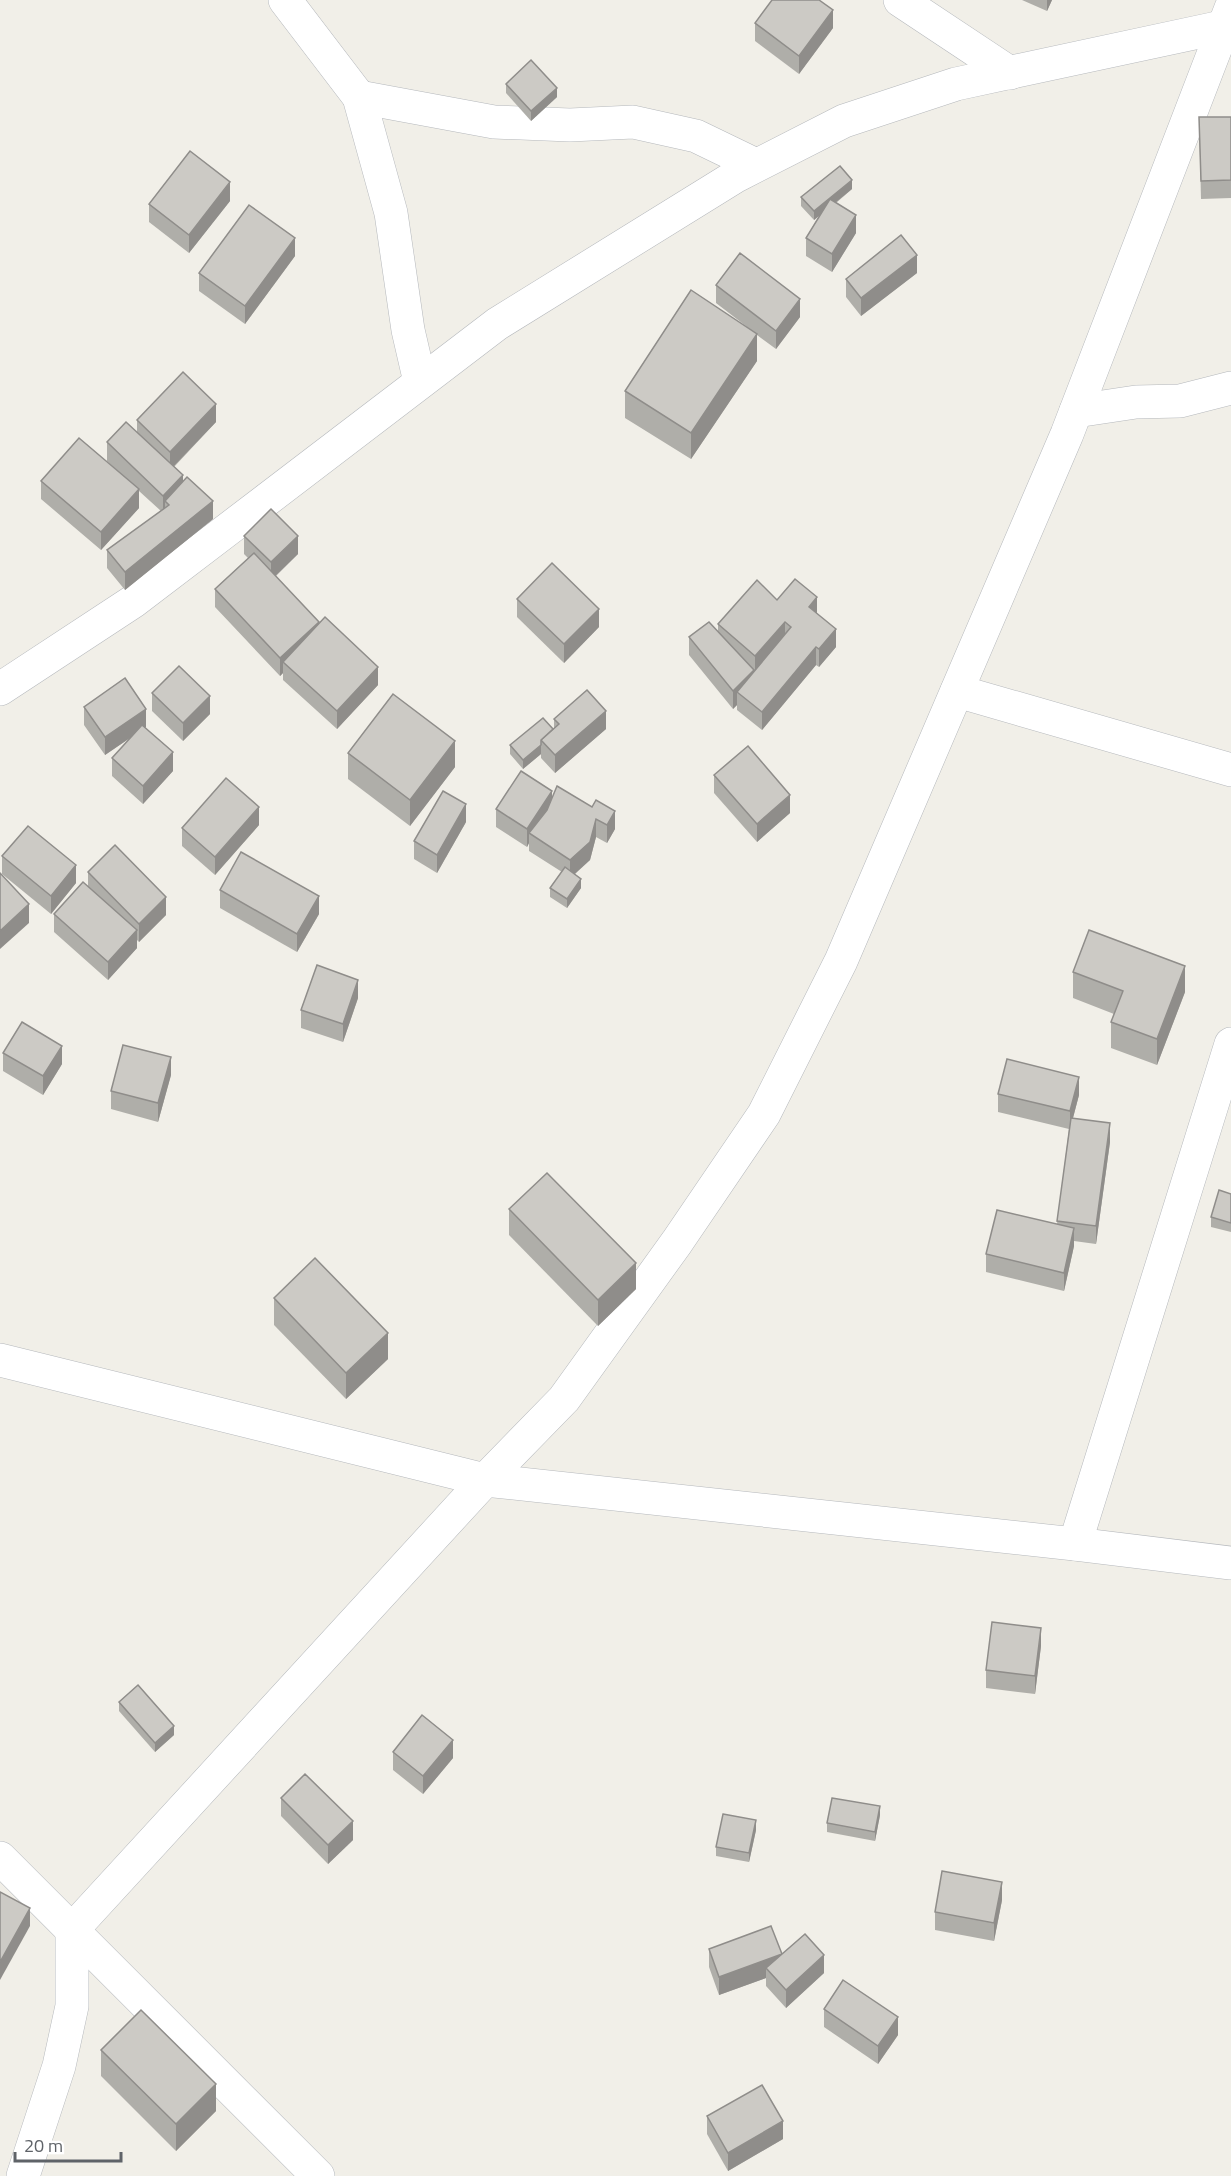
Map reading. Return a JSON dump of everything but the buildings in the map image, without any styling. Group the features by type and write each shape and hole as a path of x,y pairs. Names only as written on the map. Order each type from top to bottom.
{"street":[{"path":"285,0 359,97 391,213 408,330 420,382"},
{"path":"900,0 1010,73"},
{"path":"0,689 134,602 497,324 756,165 844,121 956,84 1229,20"},
{"path":"23,2176 59,2066 72,2006 72,1930 485,1480 564,1399 677,1242 764,1114 841,961 957,691 1076,411 1229,20"},
{"path":"359,97 494,122 570,125 633,122 696,136 756,165"},
{"path":"1076,411 1136,402 1180,401 1231,388"},
{"path":"957,691 1231,770"},
{"path":"1075,1544 1231,1044"},
{"path":"0,1360 485,1480 1231,1563"},
{"path":"0,1858 318,2176"}]}
